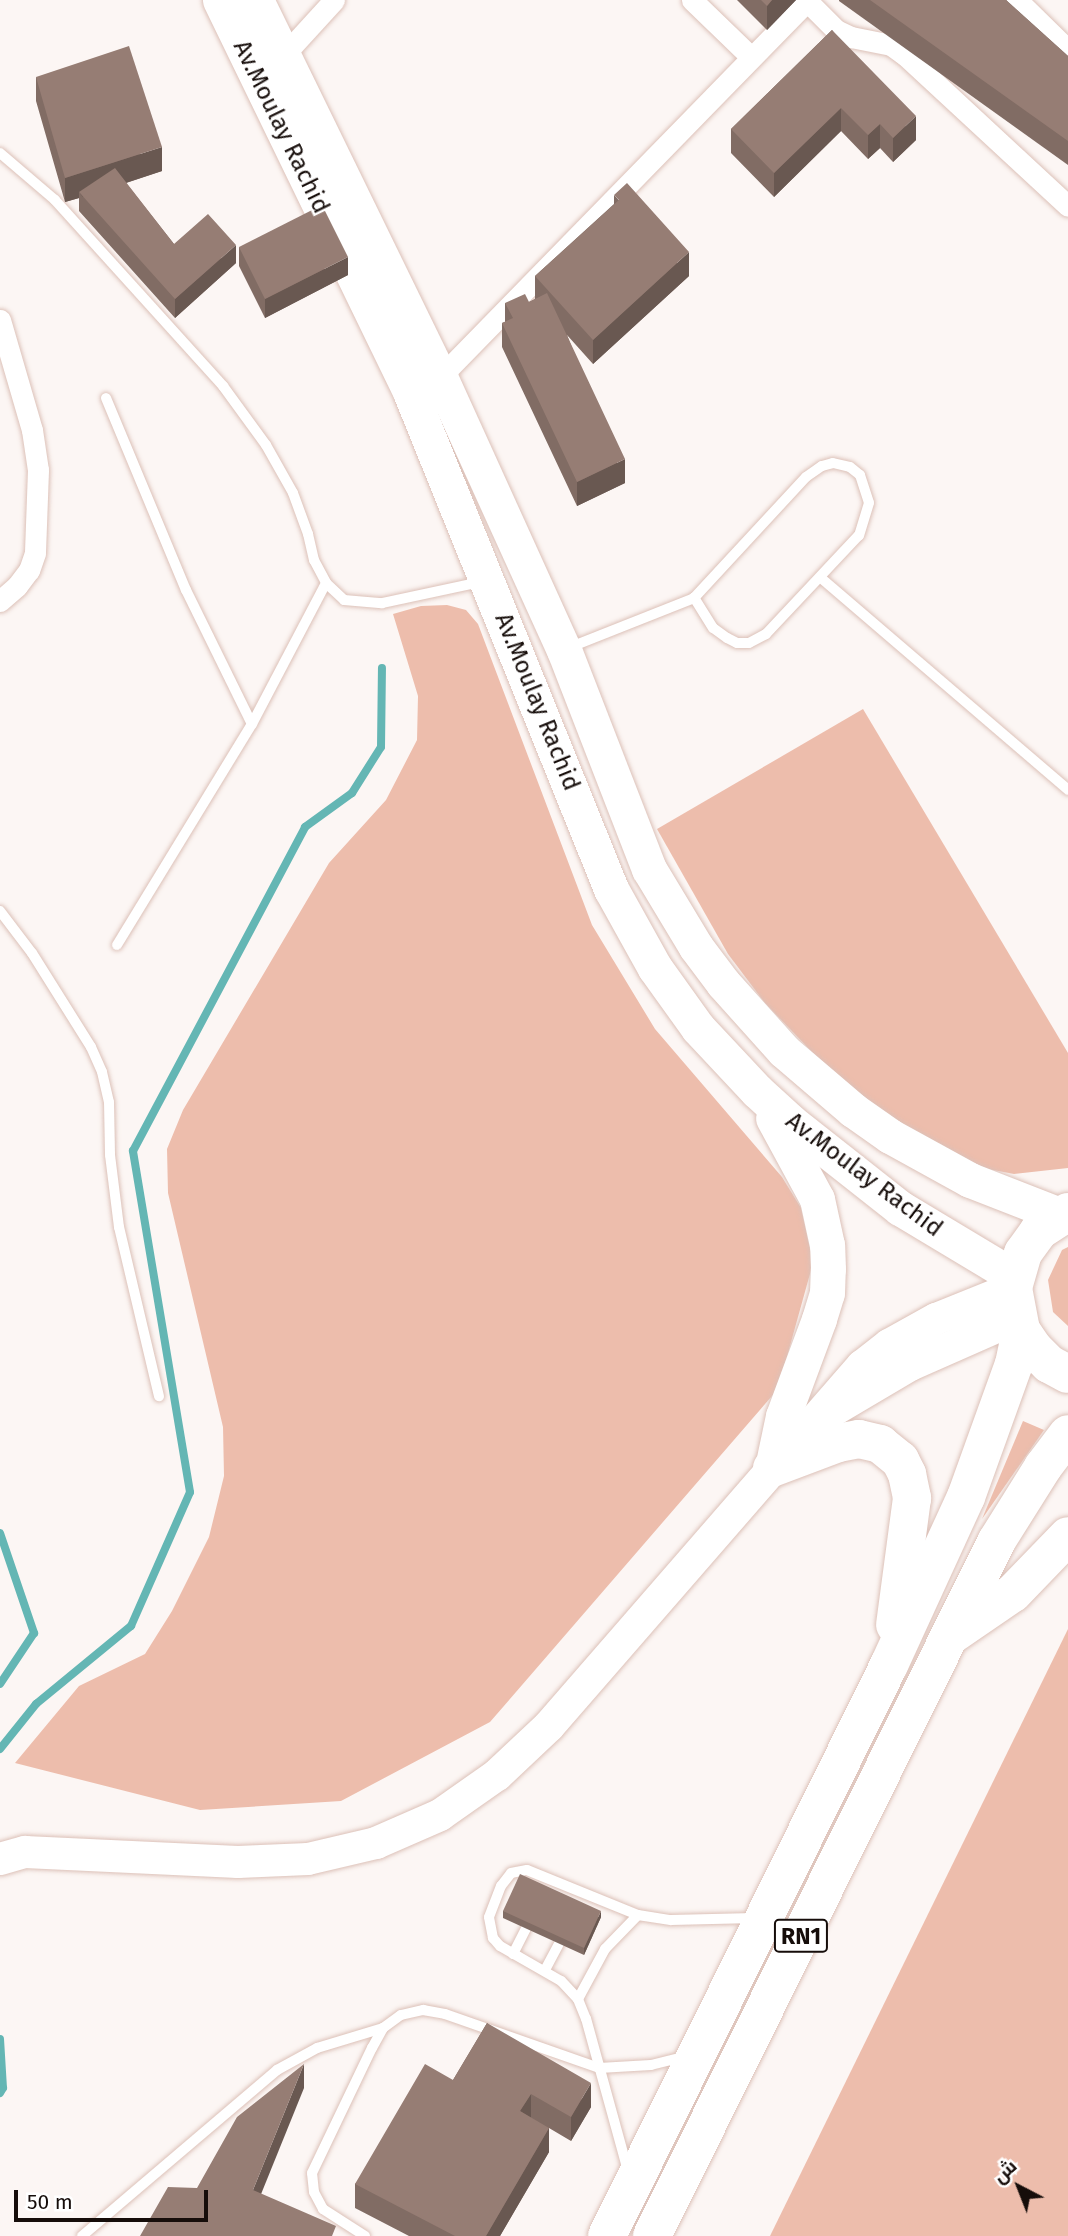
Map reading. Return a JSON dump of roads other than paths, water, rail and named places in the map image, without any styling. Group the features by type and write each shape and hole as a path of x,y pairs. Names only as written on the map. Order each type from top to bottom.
{"highway":[{"name":"RN1","path":"607,2236 889,1665 966,1497 1014,1364 1016,1303 1023,1252 1039,1231 1064,1214"},
{"path":"1016,1303 1041,1356 1068,1374"},
{"name":"RN1","path":"652,2236 996,1542 1042,1467 1068,1434"},
{"path":"772,1468 838,1443 859,1439 880,1444 900,1461 907,1474 912,1499 889,1665"},
{"path":"950,1636 1013,1593 1068,1536"}],"main road":[{"name":"Av.Moulay Rachid","path":"220,0 564,650 649,869 696,947 732,993 784,1051 818,1081 890,1136 970,1180 1064,1214"},
{"name":"Av.Moulay Rachid","path":"256,0 426,386 489,581 611,889 676,999 698,1028 757,1091 863,1181 939,1233 1016,1303"},
{"path":"757,1091 817,1199 827,1245 828,1269 819,1320 783,1416 772,1468"}],"street":[{"path":"282,57 334,0"},
{"path":"692,0 751,57"},
{"path":"426,386 808,0 836,30 851,37 891,45 905,55 1068,206"},
{"path":"1017,0 1068,50"},
{"path":"0,320 4,350 32,430 38,470 35,553 29,570 0,601"},
{"path":"8,1852 238,1862 296,1860 342,1853 376,1843 440,1815 497,1775 549,1726 817,1419 853,1374 889,1345 964,1306 1016,1303"}],"lane":[{"path":"0,153 55,200 223,386 266,445 293,493 314,560 326,583 344,600 382,603 489,581"},
{"path":"106,398 186,590 252,724"},
{"path":"564,650 694,598 806,477 822,466 833,463 850,467 860,475 869,503 859,535 821,579 766,634 749,643 737,643 713,628 694,598"},
{"path":"821,579 1068,790"},
{"path":"117,945 252,724 326,583"},
{"path":"0,911 32,953 91,1047 102,1072 109,1102 110,1155 120,1227 159,1396"},
{"path":"632,2185 578,1999 561,1981 513,1954 493,1938 489,1917 500,1886 511,1872 519,1869 551,1879 638,1915 671,1920 764,1918"},
{"path":"545,1892 551,1879"},
{"path":"577,1906 583,1893"},
{"path":"578,1999 605,1949 638,1915"},
{"path":"513,1954 526,1929"},
{"path":"545,1970 558,1944"},
{"path":"82,2236 277,2070 317,2048 383,2028 401,2015 423,2010 445,2014 599,2068 651,2065 699,2050"},
{"path":"365,2236 323,2209 314,2192 312,2173 383,2028"}],"waterway":[{"path":"0,1749 36,1704 131,1626 190,1492 133,1151 305,827 352,793 381,747 382,668"},
{"path":"0,1533 34,1633 0,1684"},
{"path":"0,2039 3,2088 0,2093"}]}
